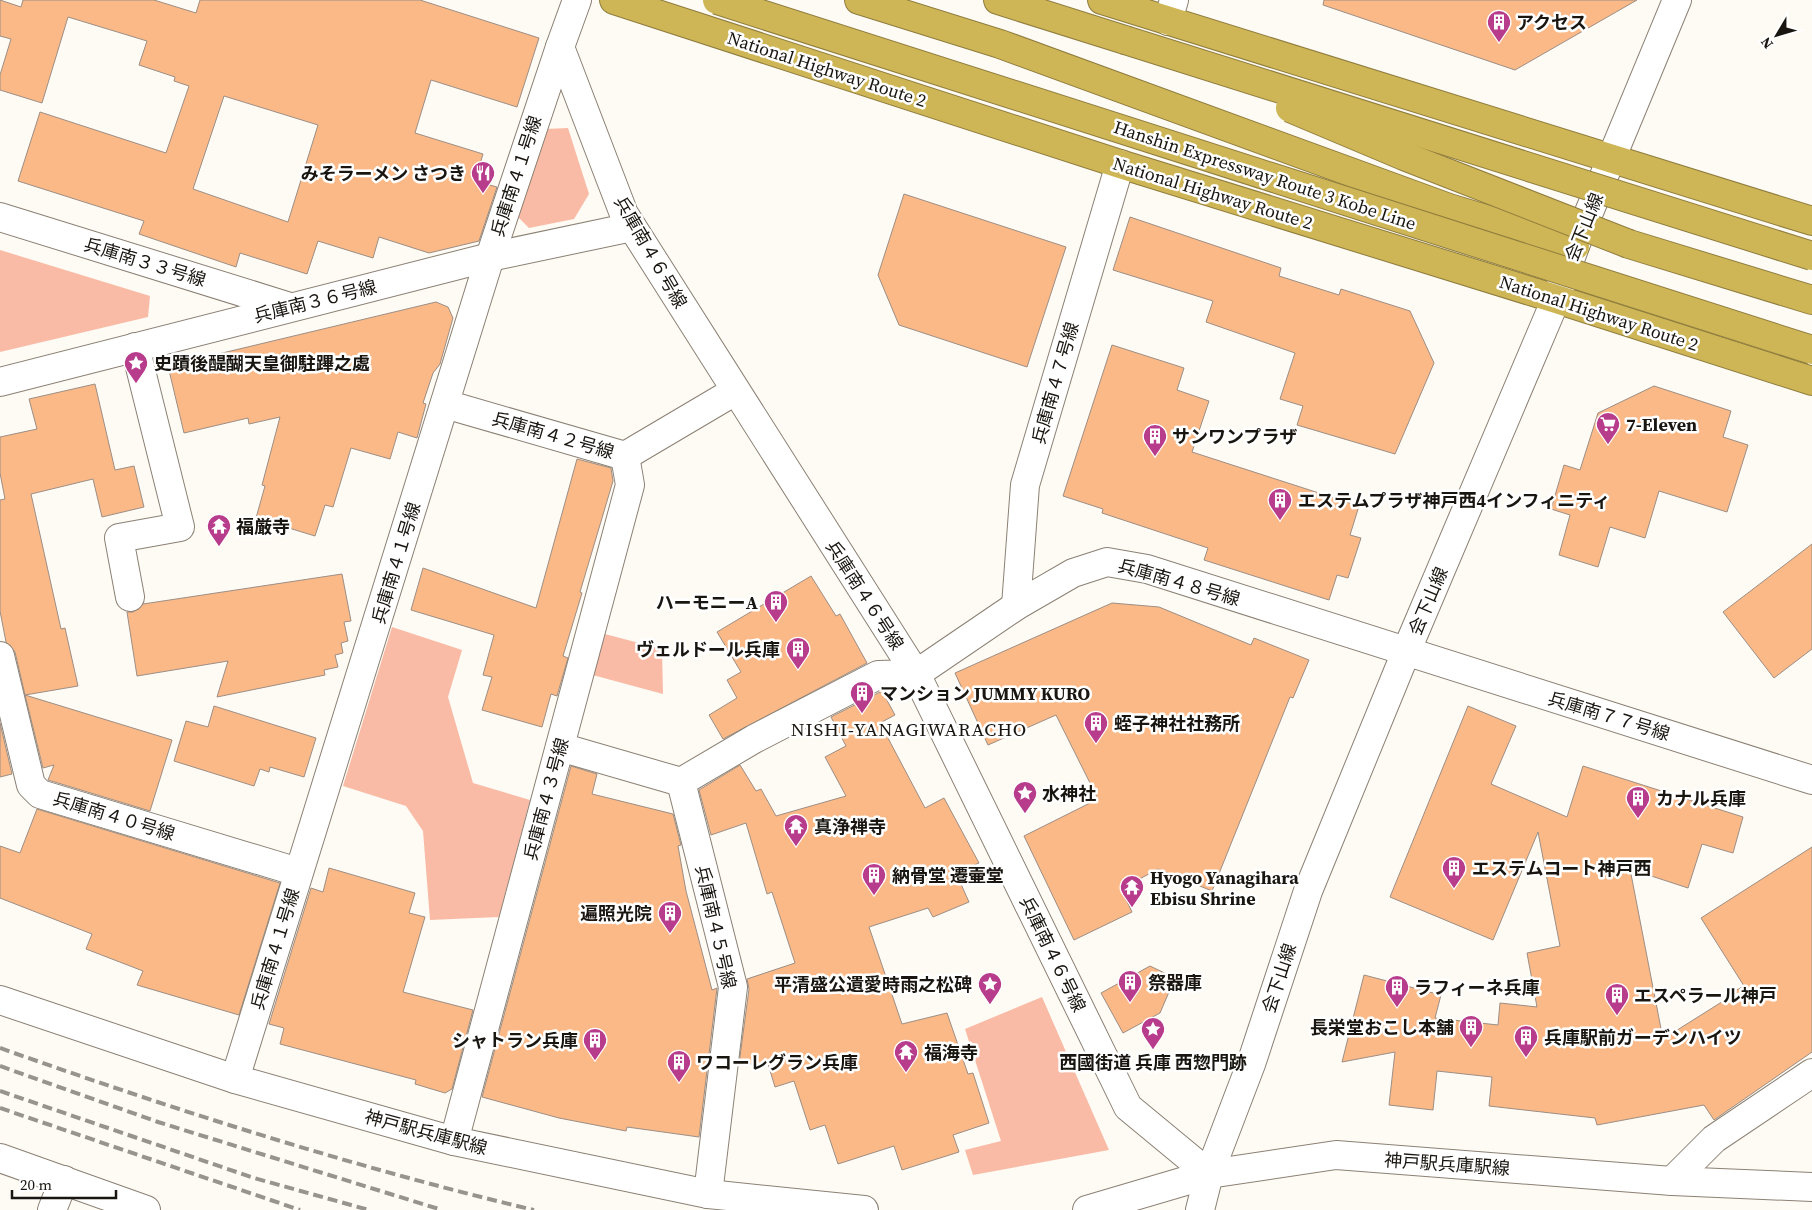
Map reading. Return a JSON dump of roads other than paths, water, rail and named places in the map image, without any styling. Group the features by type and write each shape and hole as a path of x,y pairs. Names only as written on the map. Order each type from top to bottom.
{"highway":[{"name":"National Highway Route 2","path":"614,0 1120,164 1556,299 1812,381"},
{"name":"Hanshin Expressway Route 3 Kobe Line","path":"717,0 1812,350"},
{"path":"859,0 1000,44 1449,208 1575,246"},
{"path":"998,0 1812,256"},
{"path":"1102,0 1171,10 1612,160 1812,221"},
{"path":"1125,40 1404,156 1629,244 1812,300"}],"street":[{"path":"560,47 577,0"},
{"name":"会下山線","path":"1200,1210 1209,1174 1251,1064 1308,892 1406,652 1556,299 1575,246 1677,0"},
{"name":"兵庫南４６号線","path":"560,47 624,214 916,674 1128,1107 1209,1174"},
{"name":"兵庫南４１号線","path":"235,1079 490,257 560,47"},
{"name":"兵庫南４７号線","path":"1016,606 1025,484 1120,164"},
{"name":"兵庫南３３号線","path":"0,217 290,307"},
{"name":"兵庫南３６号線","path":"0,382 490,257 632,226"},
{"path":"130,597 119,538 180,527 135,347"},
{"name":"兵庫南４２号線","path":"444,404 625,456 735,391"},
{"name":"兵庫南４３号線","path":"454,1141 630,485 625,456"},
{"name":"兵庫南４８号線","path":"916,674 1016,606 1073,573 1107,562 1147,569 1406,652"},
{"name":"兵庫南７７号線","path":"1406,652 1812,780"},
{"name":"兵庫南４０号線","path":"0,656 31,785 40,794 298,872"},
{"path":"560,747 681,782 754,739 878,675 916,674"},
{"name":"兵庫南４５号線","path":"681,782 733,987 708,1194"},
{"name":"神戸駅兵庫駅線","path":"0,1000 235,1079 454,1141 708,1194 864,1210"},
{"path":"1672,1181 1714,1139 1812,1073"},
{"name":"神戸駅兵庫駅線","path":"1087,1210 1209,1174 1336,1155 1672,1181 1812,1187"},
{"path":"0,1158 146,1210"},
{"path":"52,1210 64,1180"}],"railway":[{"path":"0,1048 265,1136 399,1175 534,1210"},
{"path":"0,1066 158,1122 442,1210"},
{"path":"0,1091 254,1178 369,1210"},
{"path":"0,1108 300,1210"}],"place":[{"name":"アクセス","path":"1499,43"},
{"name":"みそラーメン さつき","path":"483,194"},
{"name":"史蹟後醍醐天皇御駐蹕之處","path":"136,384"},
{"name":"7-Eleven","path":"1608,445"},
{"name":"サンワンプラザ","path":"1155,457"},
{"name":"エステムプラザ神戸西4インフィニティ","path":"1280,521"},
{"name":"福厳寺","path":"219,547"},
{"name":"ハーモニーA","path":"776,623"},
{"name":"ヴェルドール兵庫","path":"798,670"},
{"name":"マンション JUMMY KURO","path":"862,714"},
{"name":"蛭子神社社務所","path":"1096,744"},
{"name":"水神社","path":"1025,814"},
{"name":"カナル兵庫","path":"1638,819"},
{"name":"真浄禅寺","path":"796,847"},
{"name":"エステムコート神戸西","path":"1454,889"},
{"name":"納骨堂 遷壷堂","path":"874,896"},
{"name":"Hyogo Yanagihara Ebisu Shrine","path":"1132,908"},
{"name":"遍照光院","path":"670,934"},
{"name":"祭器庫","path":"1130,1003"},
{"name":"平清盛公遺愛時雨之松碑","path":"990,1005"},
{"name":"ラフィーネ兵庫","path":"1397,1008"},
{"name":"エスペラール神戸","path":"1617,1016"},
{"name":"長栄堂おこし本舗","path":"1471,1048"},
{"name":"西國街道 兵庫 西惣門跡","path":"1153,1050"},
{"name":"兵庫駅前ガーデンハイツ","path":"1526,1058"},
{"name":"シャトラン兵庫","path":"595,1061"},
{"name":"福海寺","path":"906,1073"},
{"name":"ワコーレグラン兵庫","path":"679,1083"}],"district":[{"name":"NISHI-YANAGIWARACHO","path":"909,729"}]}
